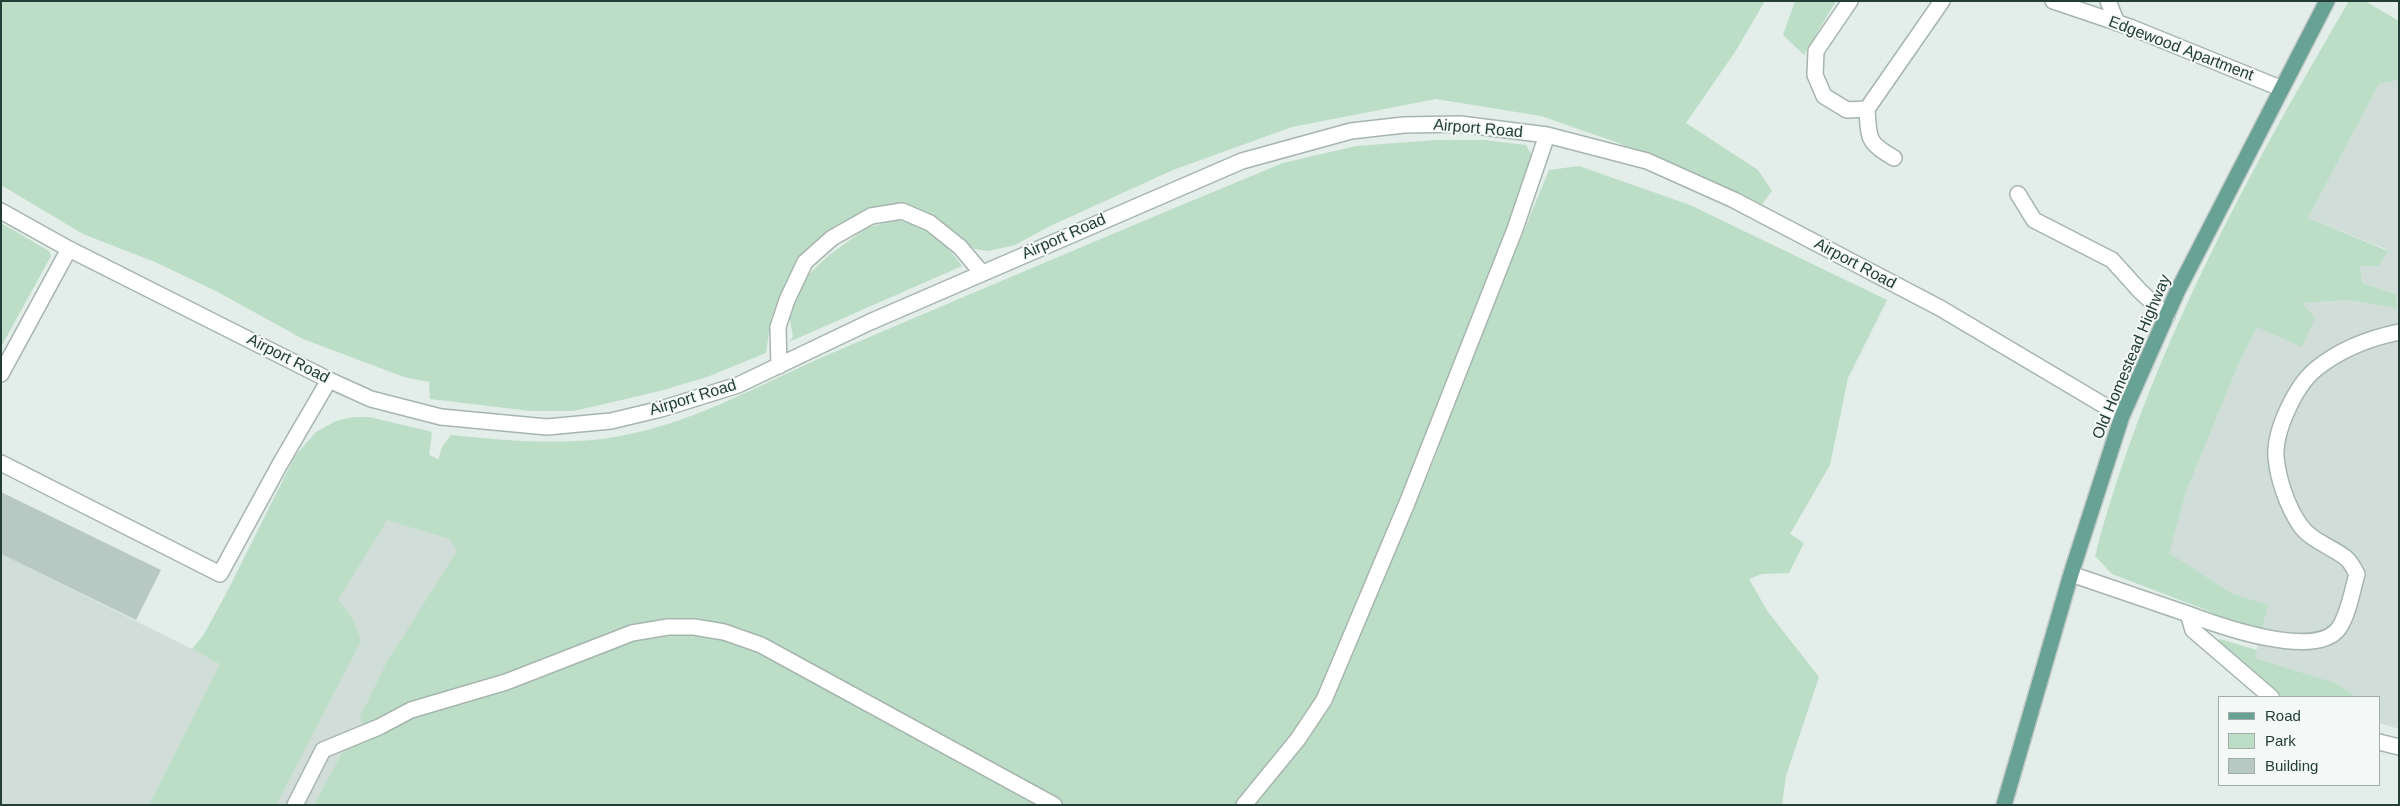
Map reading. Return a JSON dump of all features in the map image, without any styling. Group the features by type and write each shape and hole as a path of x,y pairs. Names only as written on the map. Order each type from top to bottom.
{"main road":[{"name":"Old Homestead Highway","path":"2004,805 2071,574 2122,416 2167,316 2280,88 2327,1"}],"street":[{"path":"1850,1 1816,51 1815,75 1824,96 1847,110 1867,109"},
{"path":"1894,158 1874,146 1868,132 1867,109 1942,1"},
{"name":"Edgewood Apartment","path":"2052,1 2117,23 2280,88"},
{"path":"2108,1 2117,23"},
{"name":"Airport Road","path":"1,211 68,249 329,380 371,399 440,417 547,427 612,421 661,409 738,386 870,322 1242,161 1351,131 1404,125 1460,124 1547,135 1647,162 1734,200 1940,308 2122,416"},
{"path":"1244,805 1298,739 1324,700 1408,503 1515,229 1547,135"},
{"path":"2018,194 2034,220 2112,260 2140,291 2167,316"},
{"path":"779,366 778,327 787,300 805,262 832,238 871,216 902,211 930,223 960,247 982,273"},
{"path":"1,374 68,249"},
{"path":"2071,574 2244,634 2288,641 2321,639 2338,630 2357,574 2348,559 2325,546 2300,526 2283,491 2276,456 2281,426 2295,394 2314,370 2341,352 2383,335 2399,332"},
{"path":"1,463 220,574 280,464 329,380"},
{"path":"2188,614 2193,630 2270,696"},
{"path":"295,805 323,750 379,727 411,710 506,682 632,633 668,627 694,627 724,632 760,646 1054,805"},
{"path":"2380,742 2399,747"}],"shaded area":[{"path":"2399,80 2399,729 2380,723 2380,696 2356,696 2336,683 2255,658 2267,605 2231,593 2168,553 2186,492 2237,368 2257,327 2271,332 2301,303 2349,300 2397,307 2396,294 2362,283 2360,265 2388,250 2308,218 2379,84"},
{"path":"384,435 684,567 1210,805 1,805 1,554 220,663"}],"green space":[{"path":"1,1 1765,1 1735,52 1686,123 1758,170 1772,191 1762,204 1729,192 1616,142 1541,116 1436,99 1292,127 1173,170 1048,227 1015,245 988,251 975,249 927,216 904,205 873,207 830,231 805,250 785,283 771,318 766,353 707,377 660,391 574,411 530,411 430,399 429,382 404,377 303,339 216,291 155,262 83,234 1,185"},
{"path":"1795,1 1836,1 1804,55 1783,35"},
{"path":"2349,1 2365,1 2399,21 2399,80 2379,84 2308,218 2388,251 2379,266 2360,266 2362,283 2396,294 2397,308 2349,300 2302,303 2315,318 2302,347 2257,327 2237,368 2186,492 2169,553 2231,593 2268,605 2261,632 2244,628 2206,610 2112,574 2095,556 2117,483 2142,411 2171,340 2203,270 2273,134"},
{"path":"1436,140 1485,140 1526,145 1532,156 1506,233 1434,412 1397,513 1318,696 1291,737 1234,805 1062,805 739,630 708,622 674,620 544,661 363,724 360,717 387,662 457,551 450,539 387,520 338,600 353,619 361,641 276,805 149,805 220,664 192,649 203,636 228,590 295,456 316,432 336,421 353,417 369,417 429,431 432,433 429,455 438,460 442,447 451,435 507,440 564,442 602,439 634,433 694,415 724,403 839,350 1283,163 1356,146"},
{"path":"1579,166 1690,205 1887,300 1848,378 1830,465 1790,534 1804,543 1789,573 1762,574 1749,579 1768,612 1819,677 1786,776 1782,805 1248,805 1303,736 1417,500 1436,455 1458,391 1549,170"},
{"path":"898,220 919,227 934,235 948,248 962,266 789,342 793,337 789,315 805,278 828,256 868,227"},
{"path":"1,223 49,251 51,256 1,347"},
{"path":"700,633 734,642 760,652 947,754 1035,805 314,805 342,753 391,726 416,715 476,699 568,667 614,646 660,635"},
{"path":"2220,639 2257,650 2255,658 2336,683 2356,696 2278,696 2254,680 2216,642"}],"building":[{"path":"1,492 161,570 136,620 1,554"}]}
